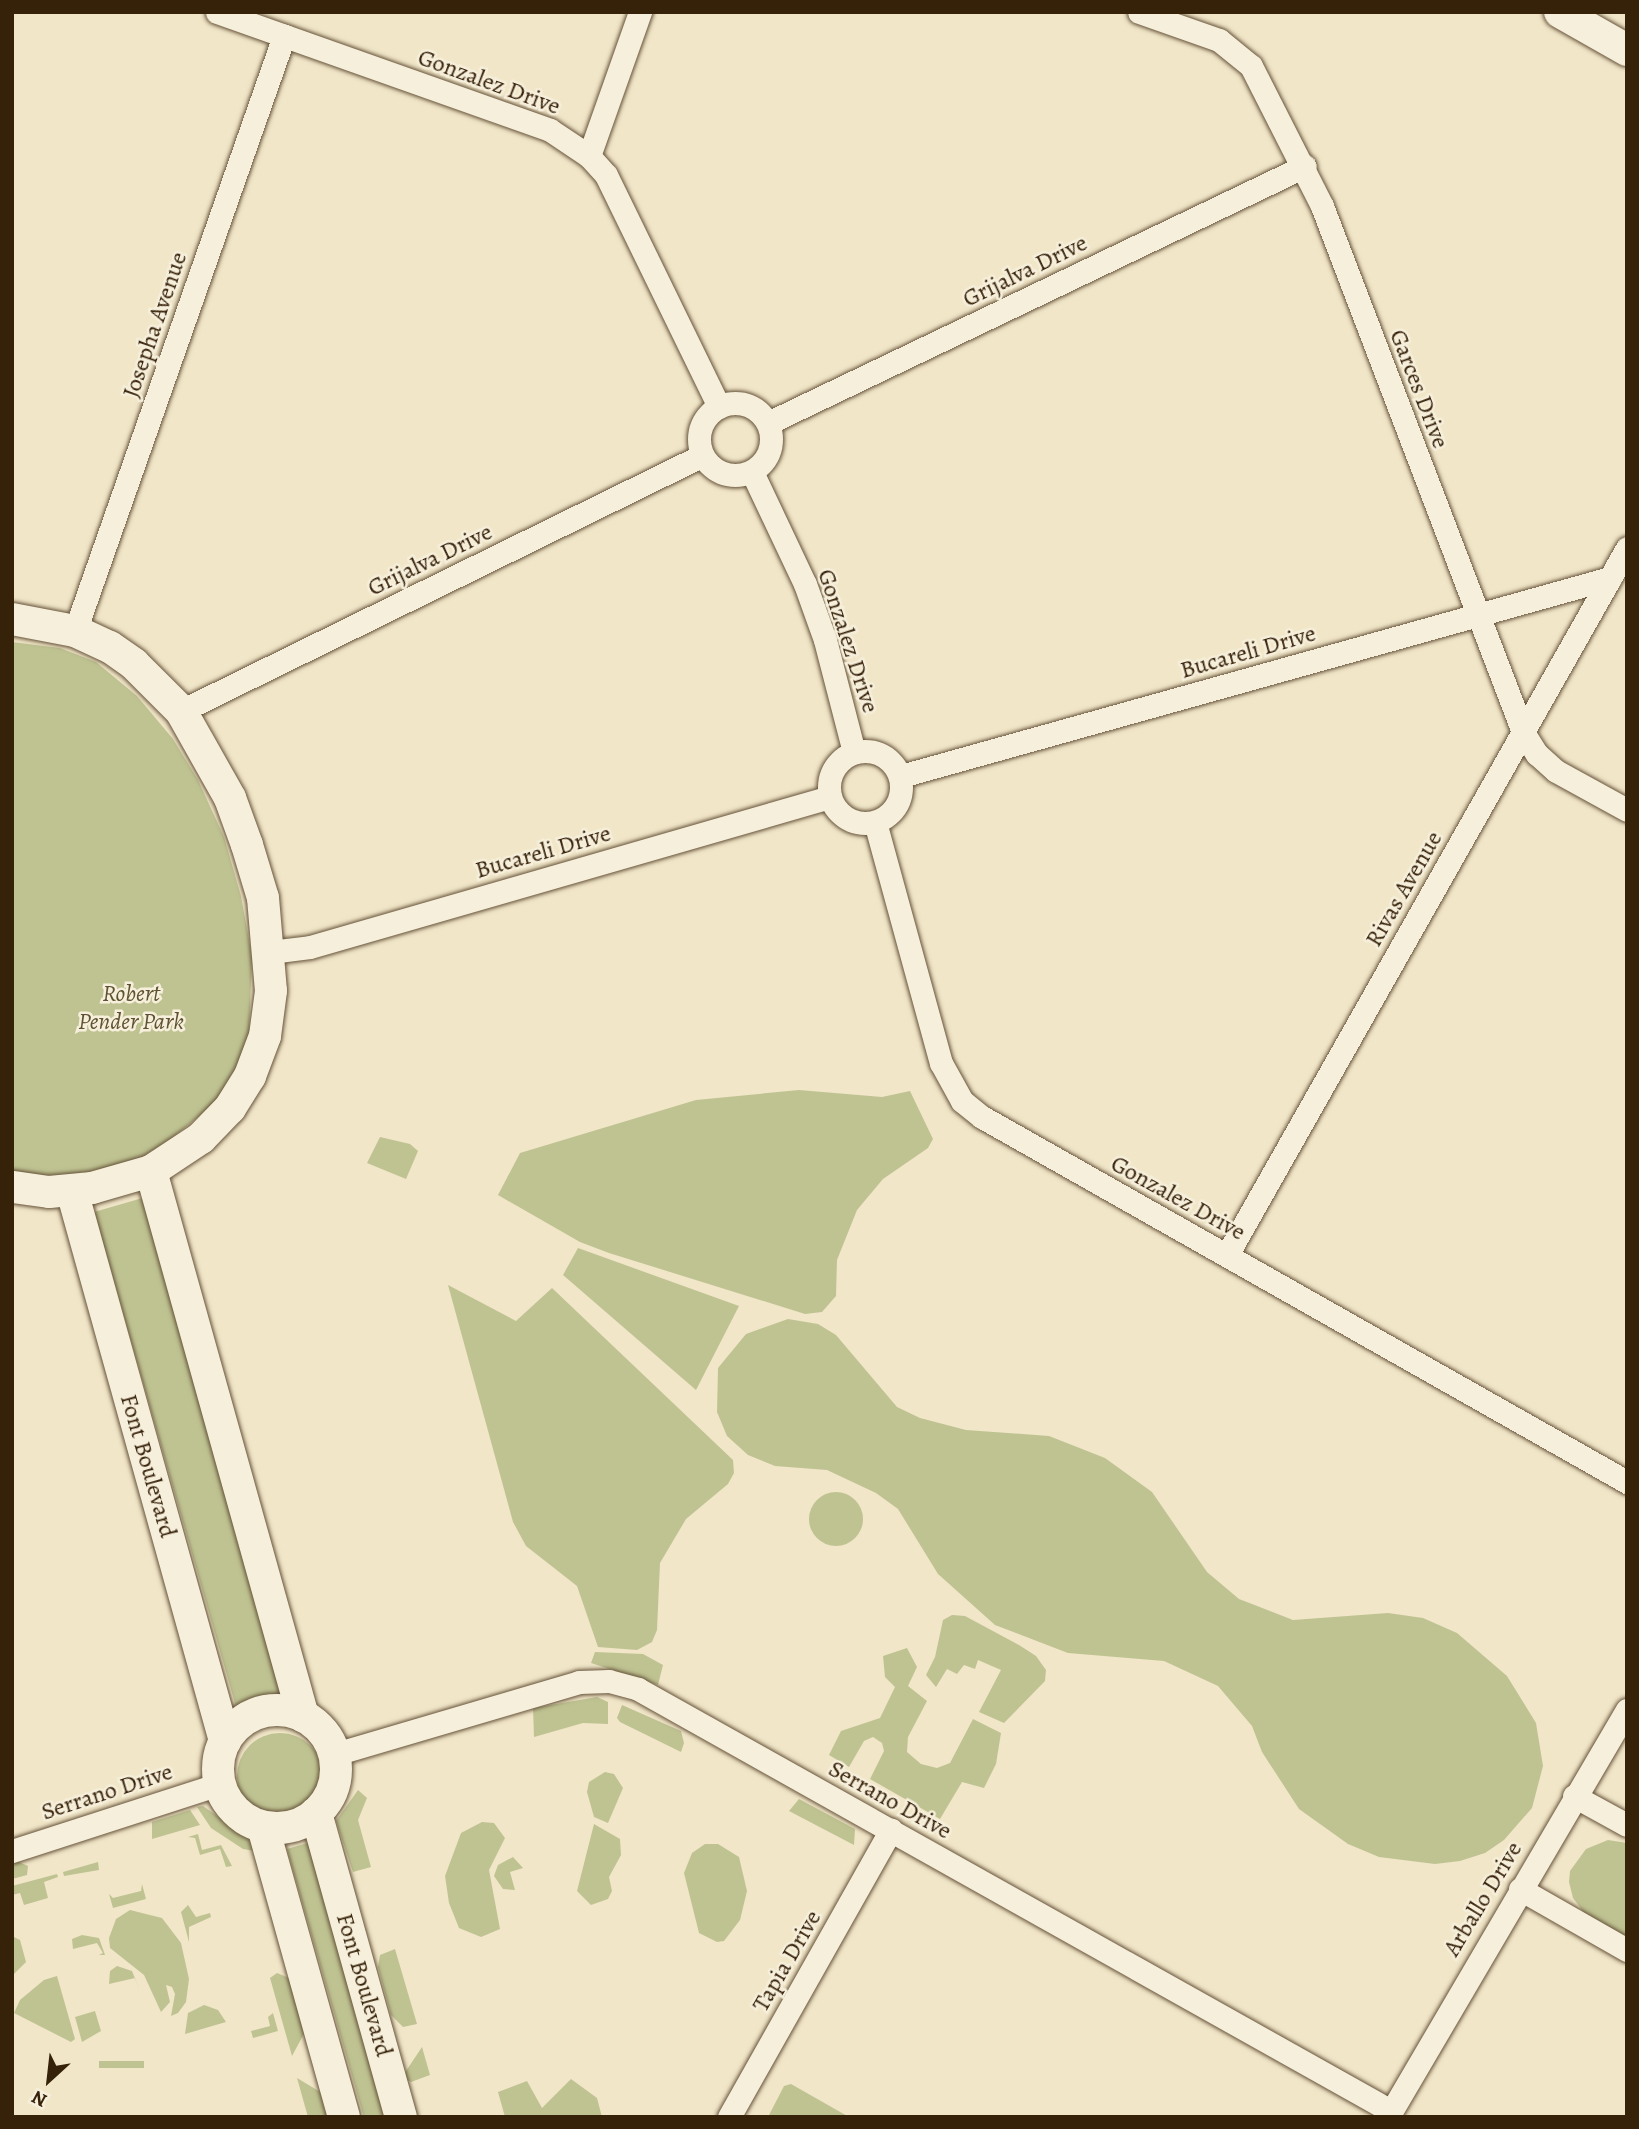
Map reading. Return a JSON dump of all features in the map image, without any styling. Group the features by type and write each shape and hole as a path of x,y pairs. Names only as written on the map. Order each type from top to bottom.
{"street":[{"name":"Gonzalez Drive","path":"217,12 550,131 589,156 606,174 719,407"},
{"path":"589,156 640,12"},
{"name":"Garces Drive","path":"1139,12 1237,51 1251,66 1305,166 1523,732 1537,754 1556,771 1627,810"},
{"path":"1560,12 1627,50"},
{"name":"Josepha Avenue","path":"75,631 284,36"},
{"name":"Grijalva Drive","path":"768,423 1305,166"},
{"path":"745,405 768,423 770,452 752,472 724,474 703,455 701,428 719,407 745,405"},
{"name":"Grijalva Drive","path":"181,711 703,455"},
{"name":"Gonzalez Drive","path":"752,472 805,584 825,640 854,751"},
{"name":"Rivas Avenue","path":"1227,1255 1627,548"},
{"name":"Bucareli Drive","path":"901,776 1610,578"},
{"path":"12,619 75,631 135,664 181,711 230,798 243,833 262,898 270,952 265,1036 250,1076 230,1108 201,1138 151,1171 72,1191 12,1187"},
{"path":"854,751 883,754 901,776 902,793 895,808 875,822 845,817 830,797 833,769 854,751"},
{"name":"Bucareli Drive","path":"270,952 310,947 830,797"},
{"name":"Gonzalez Drive","path":"875,822 941,1063 962,1101 982,1117 1627,1482"},
{"path":"151,1171 303,1716"},
{"name":"Font Boulevard","path":"72,1191 225,1741"},
{"name":"Serrano Drive","path":"335,1754 579,1682 609,1681 638,1689 1390,2114"},
{"path":"278,1710 303,1716 321,1730 335,1754 336,1777 330,1796 316,1813 292,1826 263,1827 244,1819 229,1805 219,1784 218,1762 225,1741 240,1723 259,1713 278,1710"},
{"name":"Arballo Drive","path":"1390,2114 1574,1796 1627,1710"},
{"name":"Serrano Drive","path":"12,1851 219,1784"},
{"path":"1574,1796 1627,1825"},
{"name":"Font Boulevard","path":"316,1813 401,2117"},
{"path":"263,1827 344,2117"},
{"name":"Tapia Drive","path":"729,2117 891,1830"},
{"path":"1520,1889 1627,1950"}],"green space":[{"name":"Robert Pender Park","path":"12,642 60,648 96,662 137,696 173,739 198,780 224,837 241,896 252,957 249,1033 242,1057 215,1103 150,1156 70,1178 12,1174"},
{"path":"799,1090 882,1097 910,1091 933,1139 928,1148 883,1179 857,1210 837,1260 836,1296 822,1312 805,1314 609,1253 580,1242 498,1195 520,1153 696,1100"},
{"path":"380,1137 410,1144 418,1151 406,1179 367,1163"},
{"path":"146,1197 290,1700 238,1715 94,1212"},
{"path":"578,1248 739,1306 696,1390 563,1275"},
{"path":"448,1285 516,1321 552,1288 733,1460 734,1473 728,1484 686,1519 660,1563 657,1630 652,1642 637,1650 598,1647 577,1586 526,1546 513,1522"},
{"path":"788,1319 818,1324 836,1335 897,1407 920,1418 966,1430 1049,1436 1105,1458 1152,1492 1207,1572 1239,1599 1293,1620 1388,1613 1423,1618 1457,1633 1507,1676 1536,1723 1543,1766 1532,1808 1504,1840 1485,1853 1460,1861 1435,1864 1379,1857 1348,1844 1299,1809 1262,1752 1252,1726 1218,1686 1164,1661 1068,1653 995,1625 938,1574 898,1509 876,1493 827,1470 775,1466 748,1455 727,1436 717,1412 718,1368 746,1334"},
{"path":"836,1492 855,1500 863,1519 855,1538 836,1546 817,1538 809,1519 817,1500"},
{"path":"952,1615 965,1616 1019,1645 1036,1656 1046,1670 1045,1681 1004,1723 979,1712 1001,1670 978,1660 975,1669 964,1665 957,1674 947,1669 936,1687 926,1675 935,1657 943,1620"},
{"path":"907,1648 917,1667 908,1686 927,1701 908,1737 907,1752 921,1764 937,1768 950,1763 973,1719 1001,1733 996,1764 984,1788 962,1782 940,1819 870,1779 884,1751 882,1743 873,1737 864,1741 849,1767 829,1755 841,1731 880,1718 895,1687 885,1677 883,1656"},
{"path":"595,1652 643,1654 663,1665 658,1685 591,1663"},
{"path":"597,1697 608,1702 608,1724 583,1723 534,1737 533,1708"},
{"path":"622,1705 681,1731 684,1743 681,1752 620,1722 617,1718"},
{"path":"280,1733 296,1737 310,1746 319,1760 323,1776 319,1792 310,1806 296,1815 280,1819 264,1815 250,1806 241,1792 237,1776 241,1760 250,1746 264,1737"},
{"path":"605,1772 614,1774 623,1788 608,1823 594,1817 587,1792 589,1782"},
{"path":"358,1790 367,1798 358,1820 371,1867 353,1872 336,1821"},
{"path":"799,1799 855,1829 854,1845 789,1811"},
{"path":"203,1806 248,1838 256,1851 243,1849 211,1828 197,1807"},
{"path":"190,1810 200,1825 152,1839 152,1822"},
{"path":"482,1822 494,1823 505,1838 489,1870 500,1929 481,1937 459,1928 449,1903 445,1876 461,1833"},
{"path":"594,1824 620,1839 621,1855 609,1877 612,1891 608,1899 591,1905 577,1891"},
{"path":"198,1834 202,1850 221,1845 232,1866 226,1867 220,1849 200,1855 195,1838 188,1837"},
{"path":"1608,1840 1627,1843 1627,1938 1585,1914 1573,1898 1569,1882 1570,1871 1586,1849"},
{"path":"311,1842 390,2117 364,2117 287,1849"},
{"path":"705,1844 718,1844 739,1857 747,1891 740,1920 724,1941 717,1942 699,1933 684,1873 692,1853"},
{"path":"513,1857 523,1868 510,1872 515,1890 503,1889 494,1876 498,1865"},
{"path":"12,1859 28,1866 27,1875 12,1879"},
{"path":"98,1862 99,1870 64,1876 63,1872"},
{"path":"57,1874 58,1877 44,1882 48,1898 24,1905 20,1893 12,1895 12,1886"},
{"path":"142,1884 146,1899 113,1908 109,1894 113,1898 141,1891"},
{"path":"188,1905 196,1917 210,1913 211,1917 189,1927 189,1942 181,1912"},
{"path":"130,1910 162,1918 181,1943 189,1979 186,2002 178,2013 171,2016 175,1994 172,1987 166,1985 170,2002 161,2012 144,1975 110,1948 109,1938 116,1919"},
{"path":"82,1935 99,1938 105,1955 99,1955 103,1953 97,1943 73,1949 72,1939"},
{"path":"12,1936 20,1940 26,1962 12,1976"},
{"path":"395,1949 417,2024 403,2027 391,2015 378,1967 380,1955"},
{"path":"117,1966 132,1971 135,1978 109,1984 110,1971"},
{"path":"277,1973 289,1978 306,2030 292,2056 270,1978"},
{"path":"57,1976 75,2039 71,2042 14,2013 20,2000 44,1980"},
{"path":"204,2005 218,2010 226,2022 185,2034 188,2013"},
{"path":"95,2011 101,2031 82,2042 75,2017"},
{"path":"273,2013 278,2031 253,2038 251,2031 270,2026 268,2017"},
{"path":"422,2047 430,2075 411,2082 405,2079 406,2071"},
{"path":"99,2061 144,2061 144,2068 99,2068"},
{"path":"297,2078 322,2093 329,2117 308,2117"},
{"path":"571,2079 597,2098 602,2117 505,2117 498,2092 527,2081 542,2108"},
{"path":"791,2084 849,2117 768,2117 784,2086"}]}
